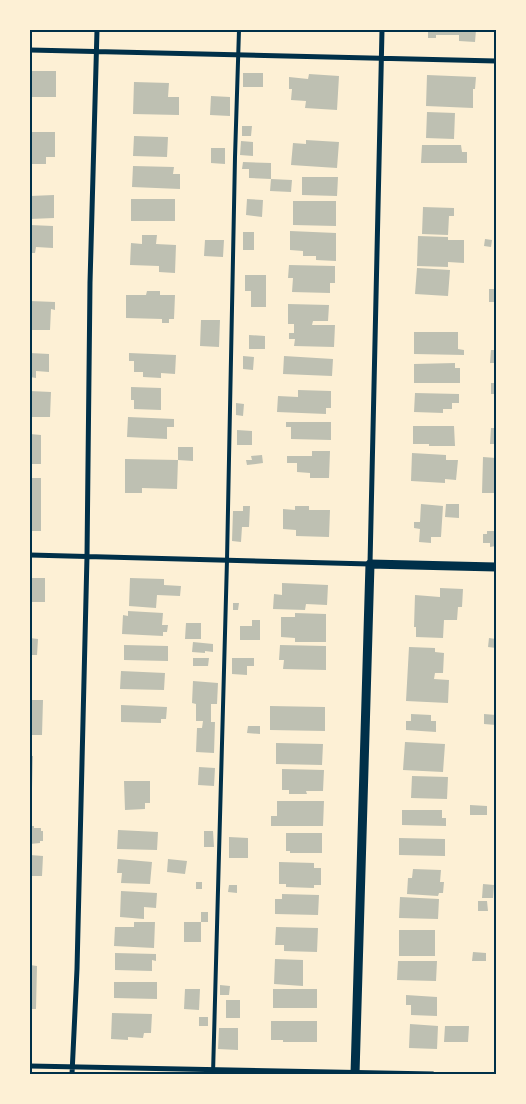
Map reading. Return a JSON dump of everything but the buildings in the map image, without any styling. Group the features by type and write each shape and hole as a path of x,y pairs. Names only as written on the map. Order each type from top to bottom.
{"street":[{"path":"72,1074 77,969 87,556 90,283 97,30"},
{"path":"355,1073 370,564 382,30"},
{"path":"30,50 496,61"},
{"path":"30,555 496,567"},
{"path":"30,1066 213,1072 433,1074"}],"lane":[{"path":"213,1072 239,30"}]}
